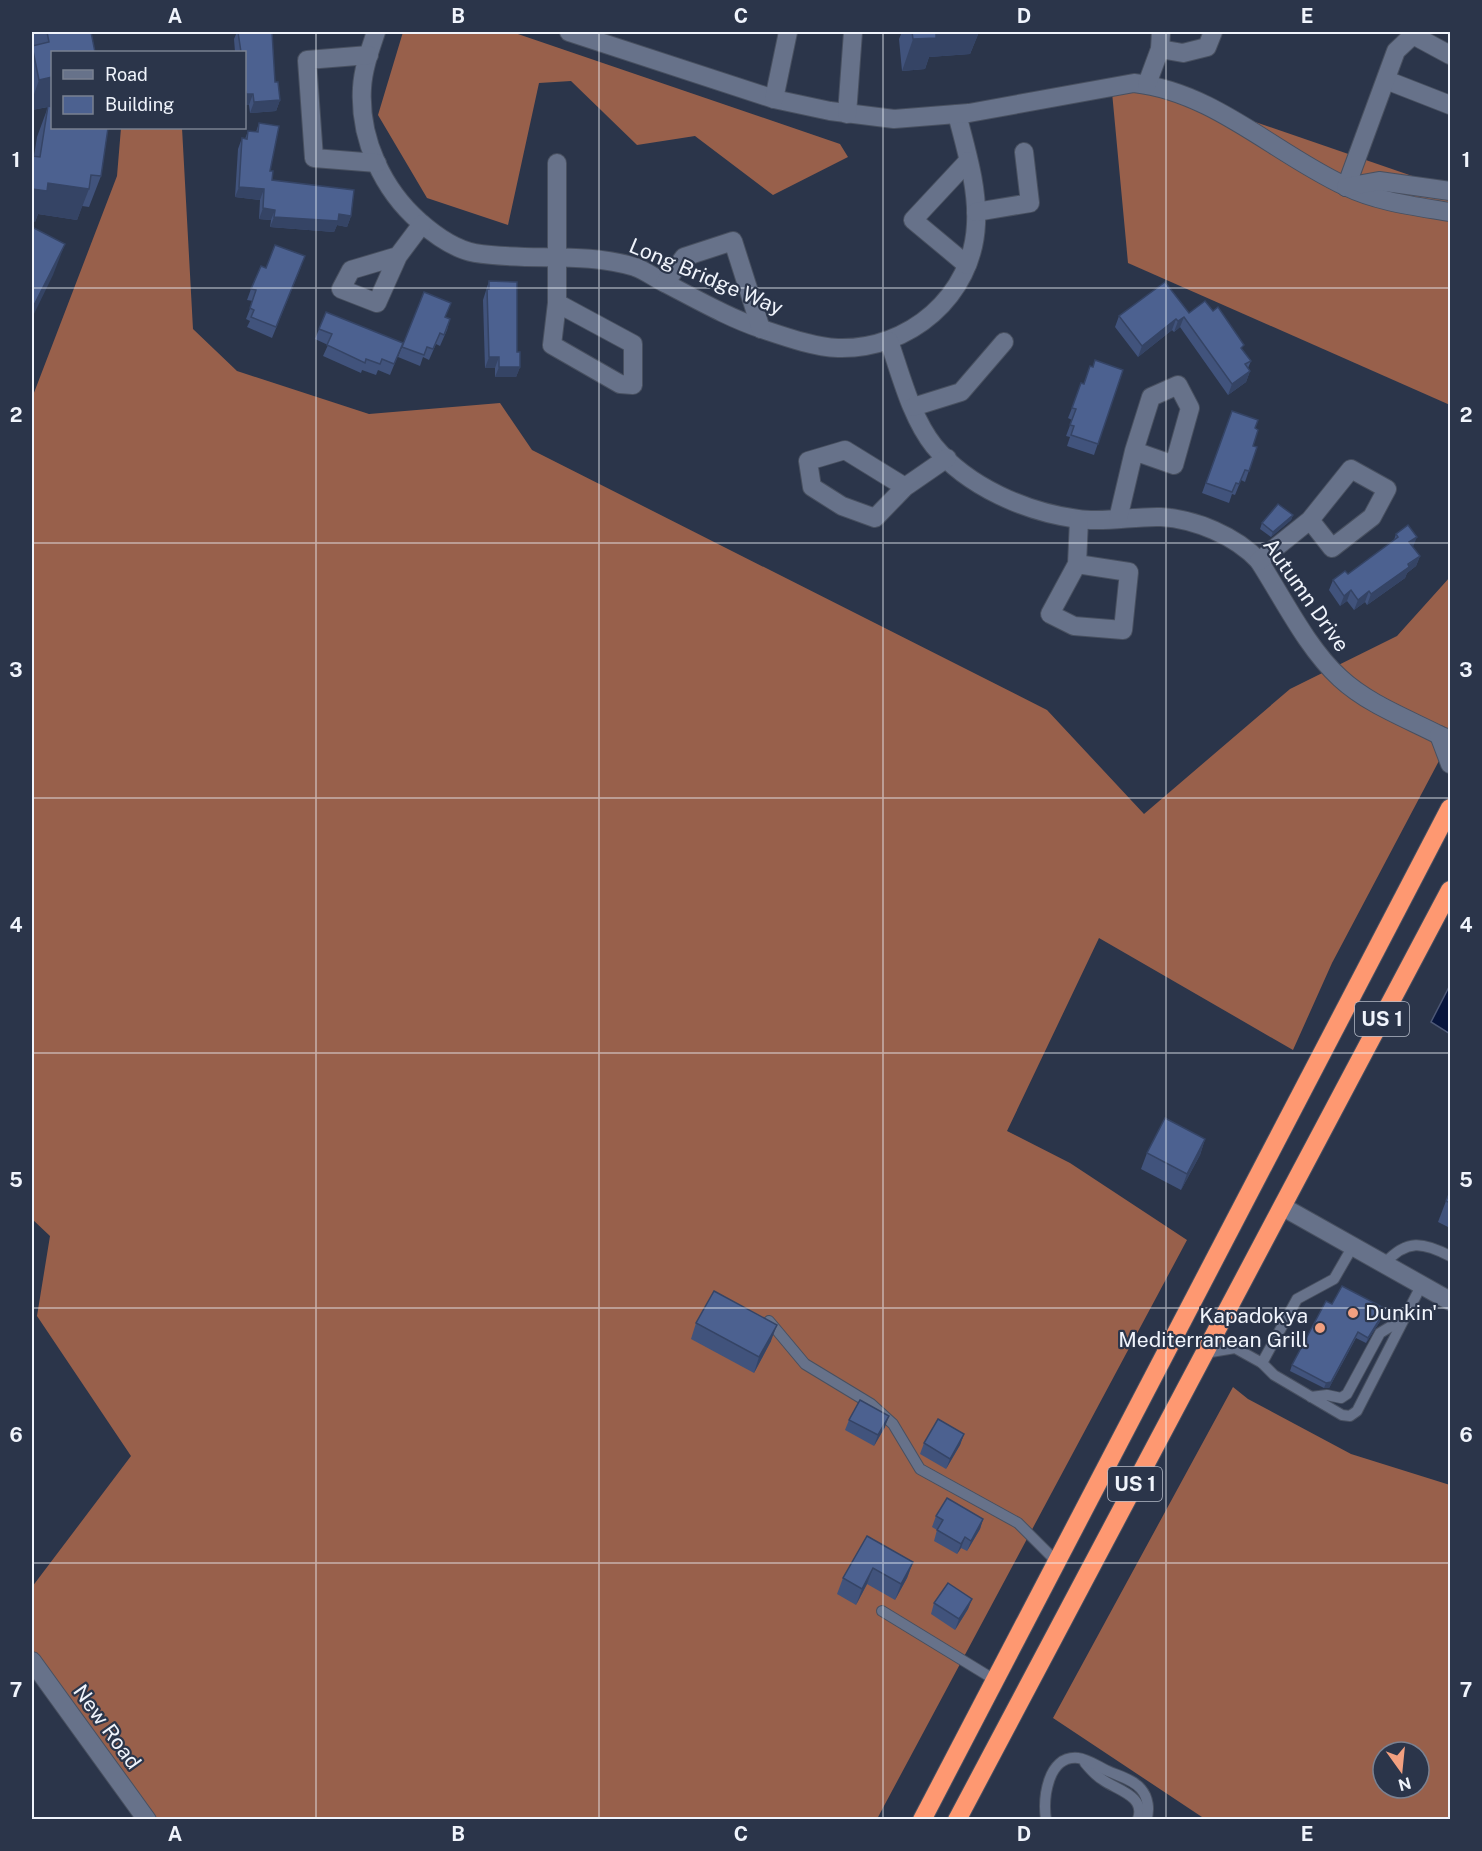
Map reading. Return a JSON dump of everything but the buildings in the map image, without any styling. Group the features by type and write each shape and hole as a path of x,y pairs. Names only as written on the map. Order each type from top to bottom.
{"highway":[{"name":"US 1","path":"922,1820 1450,808"},
{"name":"US 1","path":"963,1816 1450,890"}],"street":[{"name":"Long Bridge Way","path":"376,32 362,90 363,116 377,163 392,194 422,224 453,245 471,252 507,257 608,260 638,268 761,329 838,348 889,341 916,328 937,311 955,290 968,265 975,239 975,189 957,114"},
{"path":"568,32 774,99 847,114 894,119 957,114 1134,82 1147,84 1182,94 1224,114 1275,148 1346,187 1378,200 1450,212"},
{"path":"774,99 788,32"},
{"path":"847,114 853,32"},
{"path":"1147,84 1161,40 1183,53 1207,46 1213,32"},
{"path":"1346,187 1396,51 1413,35 1450,55"},
{"path":"369,55 307,60 314,158 377,163"},
{"path":"1386,80 1450,105"},
{"path":"976,212 1030,203 1024,152"},
{"path":"968,161 913,220 968,265"},
{"path":"557,163 558,303 552,345 620,384 633,385 633,344 558,303"},
{"path":"1346,187 1379,181 1450,191"},
{"path":"398,256 422,224"},
{"path":"665,283 684,257 733,240 761,329"},
{"name":"Autumn Drive","path":"889,341 913,407 933,445 976,482 1004,497 1079,520 1161,517 1183,520 1246,546 1259,561 1325,664 1341,680 1365,697 1445,737 1450,764"},
{"path":"913,407 961,392 1004,342"},
{"path":"905,487 845,450 808,461 812,487 842,507 875,518 905,487 947,458"},
{"path":"1119,519 1134,451"},
{"path":"1077,564 1129,572 1123,630 1074,626 1050,614 1077,564 1079,520"},
{"path":"1259,561 1310,520"},
{"path":"1283,1207 1450,1301"},
{"name":"New Road","path":"32,1661 147,1820"}],"lane":[{"path":"1262,1363 1297,1299 1304,1293 1330,1283 1353,1246"},
{"path":"1385,1263 1395,1252 1407,1246 1428,1246 1450,1256"},
{"path":"1205,1353 1235,1348 1262,1363 1274,1375 1342,1415 1354,1414 1422,1284"},
{"path":"1311,1397 1327,1395 1341,1398 1347,1394 1380,1333 1404,1318"},
{"path":"769,1321 805,1364 871,1404 893,1425 920,1470 1018,1523 1057,1562"},
{"path":"882,1611 995,1680"},
{"path":"1081,1759 1101,1780 1134,1798 1140,1810 1138,1819"},
{"path":"1046,1820 1043,1802 1056,1767 1064,1761 1081,1759 1141,1789 1149,1812 1146,1820"}],"shaded area":[{"path":"403,32 512,32 840,144 848,157 773,195 695,136 637,145 571,81 539,83 508,225 427,198 378,115"},
{"path":"1165,91 1450,189 1450,405 1128,263 1112,92"},
{"path":"121,129 182,129 193,329 237,371 369,414 500,403 532,450 1047,710 1144,814 1290,689 1397,636 1450,577 1450,740 1332,963 1293,1050 1099,938 1007,1131 1070,1163 1187,1240 877,1819 148,1819 32,1663 32,1587 131,1456 37,1316 50,1236 32,1219 32,398 117,176"},
{"path":"1233,1387 1248,1399 1351,1454 1450,1485 1450,1819 1205,1819 1053,1718"}],"water":[{"path":"1450,985 1450,1034 1431,1022"}],"place":[{"name":"Dunkin'","path":"1353,1313"},
{"name":"Kapadokya Mediterranean Grill","path":"1320,1328"}]}
